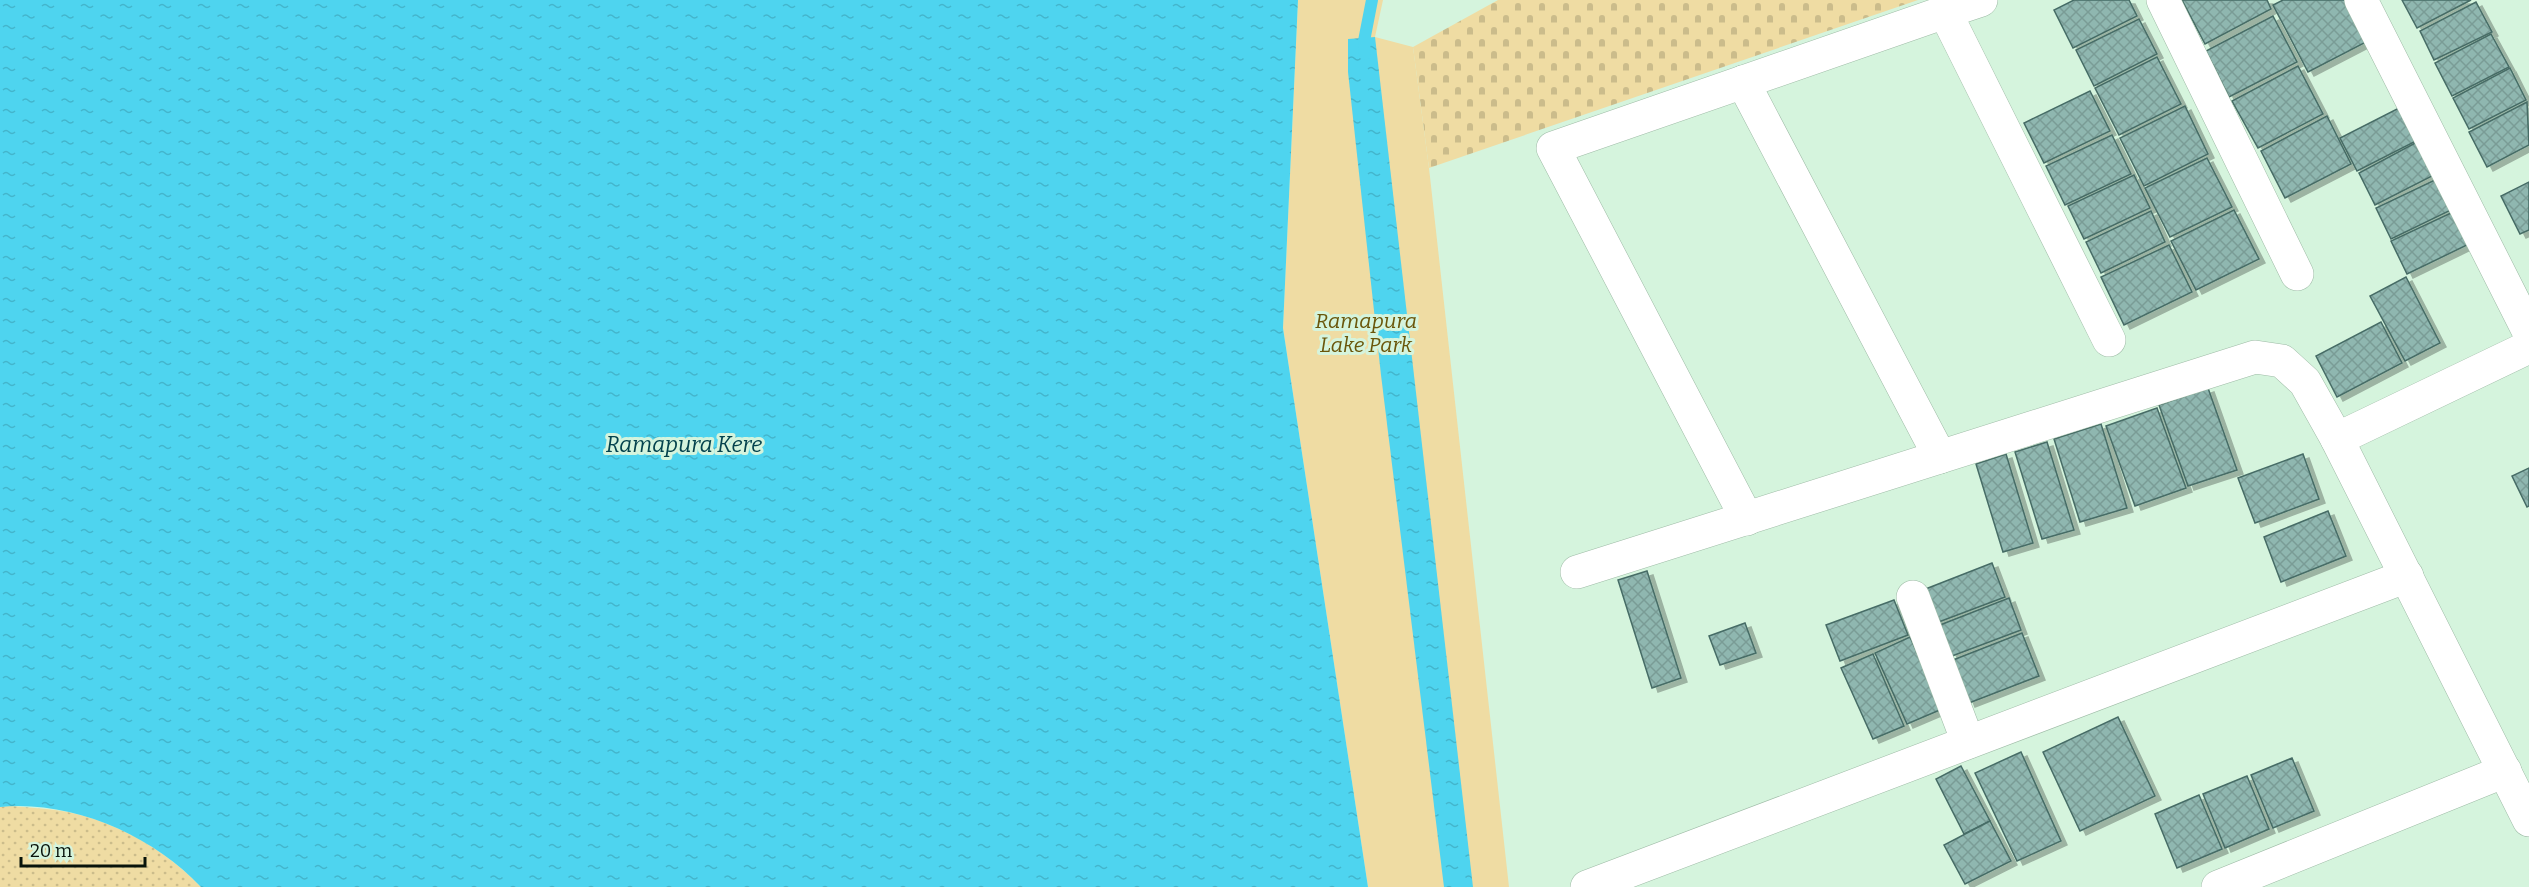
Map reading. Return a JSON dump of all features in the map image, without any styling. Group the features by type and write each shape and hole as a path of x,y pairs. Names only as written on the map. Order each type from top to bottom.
{"street":[{"path":"1747,519 1554,148 1982,0"},
{"path":"2163,0 2297,274"},
{"path":"2361,0 2529,332"},
{"path":"1945,12 2109,340"},
{"path":"1743,82 1940,457"},
{"path":"2337,439 2529,347"},
{"path":"1577,572 2255,357 2283,361 2305,382 2337,439 2529,820"},
{"path":"1587,887 2407,576"},
{"path":"1913,597 1968,742"},
{"path":"2218,887 2505,771"}],"green space":[{"name":"Ramapura Lake Park","path":"1298,0 1383,0 1375,37 1413,47 1429,168 1509,887 1368,887 1283,328"},
{"path":"1498,0 1918,0 1429,168 1413,47"},
{"path":"0,807 49,809 75,814 115,827 153,847 201,887 0,887"}],"water":[{"name":"Ramapura Kere","path":"0,0 1298,0 1283,328 1368,887 201,887 159,852 109,825 55,809 27,806 0,807"},
{"path":"1375,37 1473,887 1444,887 1381,375 1348,72 1348,39"}],"building":[{"path":"2074,0 2129,0 2137,16 2073,48 2054,10"},
{"path":"2182,0 2267,0 2271,9 2205,44"},
{"path":"2283,0 2347,0 2368,41 2308,72 2273,5"},
{"path":"2402,0 2471,0 2417,28"},
{"path":"2476,2 2492,32 2434,60 2420,31"},
{"path":"2273,16 2297,62 2229,97 2206,51"},
{"path":"2139,19 2157,54 2094,86 2076,50"},
{"path":"2491,34 2509,67 2452,96 2435,63"},
{"path":"2157,57 2181,104 2119,135 2095,88"},
{"path":"2298,66 2323,114 2258,148 2232,101"},
{"path":"2510,68 2526,100 2469,129 2453,98"},
{"path":"2090,91 2110,131 2044,163 2024,123"},
{"path":"2527,102 2529,145 2487,167 2469,132"},
{"path":"2185,106 2208,154 2144,186 2120,138"},
{"path":"2401,107 2418,140 2357,171 2340,138"},
{"path":"2327,116 2351,164 2285,198 2261,151"},
{"path":"2112,135 2131,174 2065,205 2046,166"},
{"path":"2417,142 2434,175 2375,205 2359,173"},
{"path":"2207,158 2232,207 2170,237 2145,188"},
{"path":"2134,175 2150,208 2084,239 2068,206"},
{"path":"2437,179 2451,210 2391,239 2376,208"},
{"path":"2529,182 2529,230 2520,234 2501,196"},
{"path":"2234,210 2259,259 2196,290 2171,241"},
{"path":"2151,211 2165,242 2101,273 2086,242"},
{"path":"2453,212 2469,244 2407,274 2391,241"},
{"path":"2169,245 2192,292 2124,325 2101,277"},
{"path":"2406,277 2440,343 2405,361 2370,296"},
{"path":"2381,322 2402,363 2337,397 2316,356"},
{"path":"2208,388 2237,470 2188,486 2159,405"},
{"path":"2157,408 2186,488 2135,506 2106,426"},
{"path":"2101,424 2127,508 2080,522 2054,439"},
{"path":"2047,442 2074,530 2042,539 2015,452"},
{"path":"2006,454 2033,543 2003,552 1976,464"},
{"path":"2303,454 2319,499 2255,523 2238,478"},
{"path":"2529,468 2529,506 2527,507 2512,476"},
{"path":"2328,511 2346,556 2281,582 2264,537"},
{"path":"1992,563 2005,597 1936,623 1923,590"},
{"path":"1647,571 1681,678 1652,688 1618,580"},
{"path":"2009,598 2021,630 1952,656 1940,625"},
{"path":"1894,600 1908,635 1840,661 1826,625"},
{"path":"1745,623 1756,653 1720,665 1709,636"},
{"path":"2022,633 2039,676 1969,703 1953,660"},
{"path":"1910,637 1942,709 1907,724 1875,653"},
{"path":"1873,654 1904,726 1873,739 1841,668"},
{"path":"2118,717 2155,796 2080,831 2043,752"},
{"path":"2021,752 2061,841 2017,861 1975,773"},
{"path":"2292,758 2314,811 2273,828 2251,775"},
{"path":"1961,766 1990,821 1964,834 1936,779"},
{"path":"2247,776 2269,829 2225,848 2203,794"},
{"path":"2199,795 2222,849 2177,868 2155,814"},
{"path":"1990,821 2011,861 1965,884 1944,845"}],"waterway":[{"path":"1365,54 1364,41 1372,0"}]}
